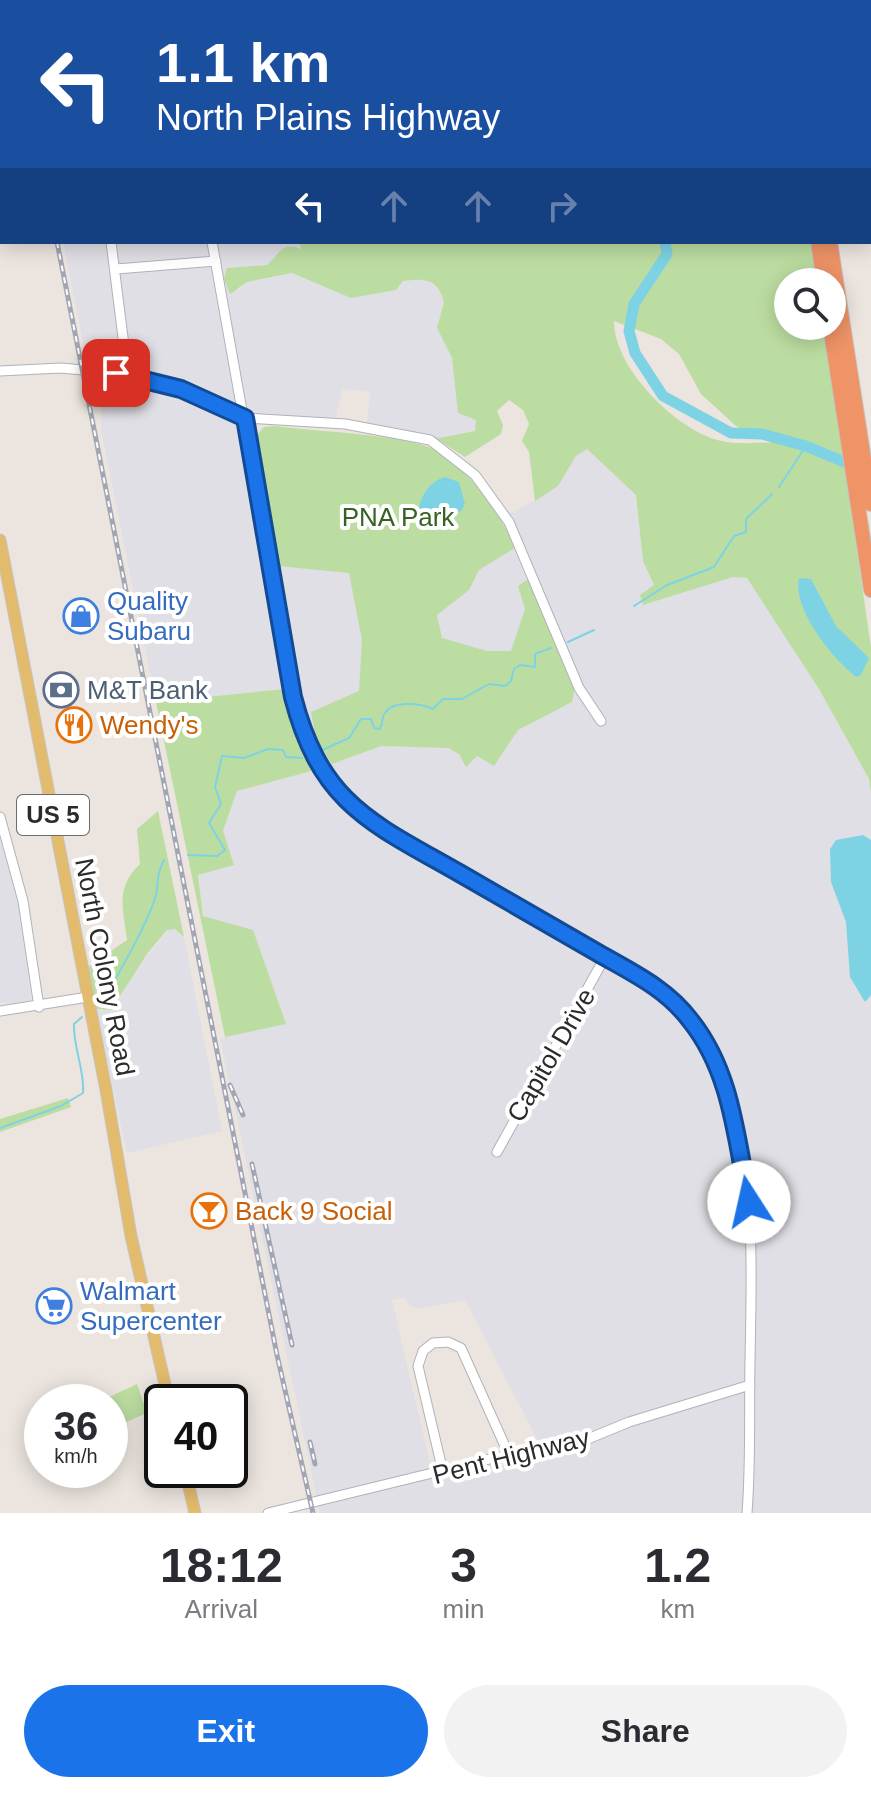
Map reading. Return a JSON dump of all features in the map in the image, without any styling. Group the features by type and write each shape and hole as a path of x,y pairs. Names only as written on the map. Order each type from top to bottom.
{"highway":[{"path":"818,244 822,268"},
{"path":"830,244 856,452"},
{"path":"833,340 861,482 871,590"},
{"path":"861,482 871,504"}],"main road":[{"name":"North Colony Road","path":"0,540 131,1236 165,1384"},
{"path":"189,1488 195,1513"}],"street":[{"path":"111,244 125,377"},
{"path":"212,244 293,697 300,725 325,775 376,827 656,986 677,1004 710,1049 723,1077 751,1219 747,1513"},
{"path":"116,269 216,261"},
{"path":"0,371 56,371 125,377 181,389 245,418 345,424 430,440 475,475 509,522 579,688 601,721"},
{"path":"0,817 31,936 39,1007"},
{"name":"Capitol Drive","path":"497,1152 605,957"},
{"path":"0,1011 88,997"},
{"path":"443,1472 418,1368 423,1351 437,1342 451,1342 461,1348 509,1455"},
{"name":"Pent Highway","path":"268,1513 509,1455 578,1443 629,1422 750,1385"}],"shaded area":[{"path":"63,244 300,244 301,250 276,257 267,265 227,268 239,290 246,282 292,273 308,279 426,278 442,294 444,302 437,328 452,358 456,383 477,419 476,431 439,438 366,426 371,392 342,389 335,421 254,416 194,389 136,372 88,367"},
{"path":"101,381 133,383 194,402 240,424 255,437 278,566 516,511 558,486 576,456 587,448 636,495 643,561 654,585 643,605 733,577 747,578 819,689 869,779 871,791 871,1513 320,1513 220,1038 285,1024 203,916 198,875 223,831 237,791 314,770 293,726 285,689 156,702 101,430","holes":["405,1298 409,1305 419,1309 465,1300 539,1443 438,1469 430,1464 392,1300"]},
{"path":"0,840 23,922 31,1002 21,1004 0,1003"},
{"path":"175,929 184,937 222,1131 127,1153 96,1009 102,1012 168,930"}],"green space":[{"path":"300,244 812,244 816,268 774,268 774,340 826,340 871,647 871,793 869,779 819,689 747,578 733,577 643,605 640,595 654,585 643,561 636,495 587,449 576,456 558,486 535,501 529,452 522,441 529,424 523,410 509,400 497,411 503,425 501,434 465,457 432,436 439,438 475,431 476,420 458,413 452,358 437,328 444,302 434,284 423,280 403,281 396,290 351,298 292,273 247,282 230,294 224,279 227,268 267,265 289,246 301,249","holes":["614,321 661,339 679,354 701,394 736,426 756,436 783,442 722,441 698,432 681,421 664,408 635,375 624,357"]},
{"name":"PNA Park","path":"264,427 369,435 423,445 437,451 465,473 500,519 515,548 479,570 469,590 437,615 442,638 487,651 511,651 525,609 518,586 528,579 575,688 572,702 518,730 494,766 477,756 466,767 459,754 448,748 381,746 332,764 316,739 311,712 359,691 362,640 349,573 278,566 255,437"},
{"path":"285,689 293,727 315,770 237,791 223,831 234,865 198,875 203,916 253,930 286,1024 225,1037 156,702"},
{"path":"158,811 184,937 175,929 167,930 147,954 111,1010 96,1009 88,967 127,940 123,899 127,881 140,864 137,829"},
{"path":"68,1098 71,1107 0,1132 0,1119"},
{"path":"137,1384 144,1414 128,1421 128,1388"}],"water":[{"path":"445,477 459,482 465,504 461,511 424,528 419,514 422,498 431,485"},
{"path":"799,578 811,579 836,626 869,658 861,675 856,677 847,669 816,632 802,604"},
{"path":"863,835 871,840 871,995 865,1002 850,977 846,922 831,882 830,849 836,840"}],"waterway":[{"path":"665,244 667,254 634,304 629,331 635,353 663,396 731,433 762,434 806,446 856,467"},
{"path":"779,487 806,446"},
{"path":"634,606 667,585 714,567 734,536 746,532 746,519 772,494"},
{"path":"568,642 594,630"},
{"path":"320,751 349,738 361,719 371,719 374,728 380,729 386,711 392,707 413,704 433,709 443,699 462,699 489,684 505,686 511,681 514,669 520,665 535,667 535,654 551,648"},
{"path":"188,855 217,856 225,850 209,823 221,804 215,787 222,756 244,758 268,749 283,750 286,757 302,758"},
{"path":"97,1004 112,984 141,931 155,899 164,860"},
{"path":"0,1128 61,1106 83,1093 74,1024 82,1017"}],"railway":[{"path":"57,244 277,1355 313,1513"},
{"path":"230,1085 243,1115"},
{"path":"252,1164 292,1345"},
{"path":"310,1442 315,1464"}],"place":[{"name":"Quality Subaru","path":"81,616"},
{"name":"M&T Bank","path":"61,690"},
{"name":"Wendy's","path":"74,725"},
{"name":"Back 9 Social","path":"209,1211"},
{"name":"Walmart Supercenter","path":"54,1306"}],"route":[{"path":"116,373 181,389 245,418 293,697 300,725 325,775 340,794 376,827 631,971 677,1004 710,1049 723,1077 749,1202"}]}
